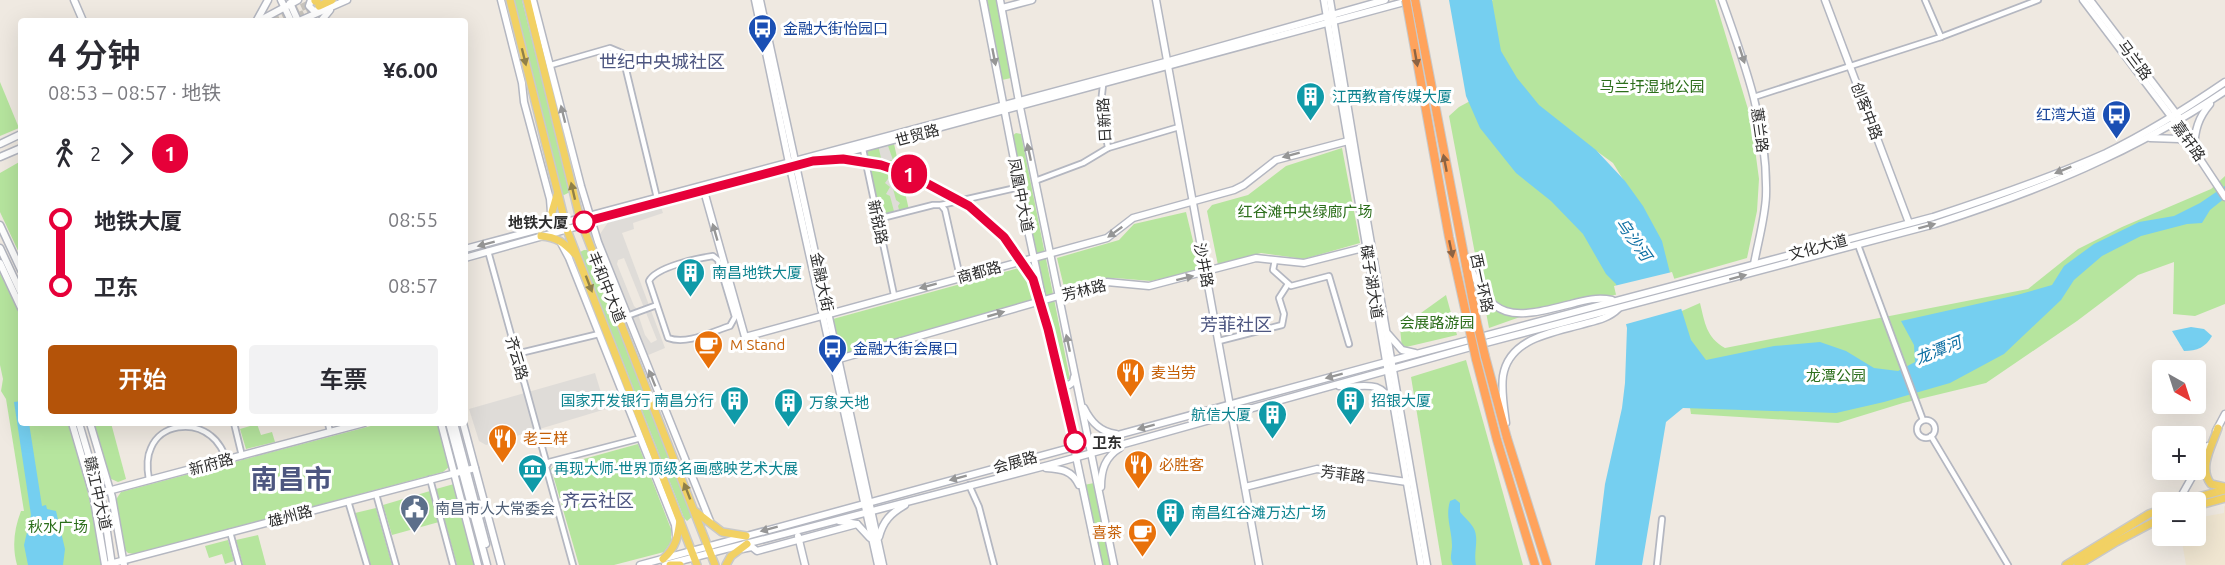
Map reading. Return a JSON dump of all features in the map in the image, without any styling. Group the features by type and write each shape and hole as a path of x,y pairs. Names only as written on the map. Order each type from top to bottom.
{"highway":[{"name":"西一环路","path":"1406,0 1443,209 1468,325 1497,440 1535,565"},
{"name":"西一环路","path":"1415,0 1477,323 1507,438 1547,565"}],"main road":[{"path":"74,0 82,18"},
{"path":"263,18 286,3 298,0"},
{"path":"332,0 316,2 309,6 314,11 344,1"},
{"path":"501,0 552,216"},
{"name":"丰和中大道","path":"510,0 566,226 695,558"},
{"name":"丰和中大道","path":"527,0 581,223 715,565"},
{"path":"533,0 589,216 704,510 716,528"},
{"name":"金融大街","path":"755,0 867,502"},
{"name":"金融大街","path":"760,0 793,165"},
{"name":"凤凰中大道","path":"983,0 1034,258 1099,565"},
{"name":"凤凰中大道","path":"1000,0 1019,104 1114,565"},
{"path":"1002,8 1032,0"},
{"name":"沙井路","path":"1156,0 1259,565"},
{"name":"碟子湖大道","path":"1324,0 1330,20 1384,324 1388,361"},
{"name":"碟子湖大道","path":"1330,0 1330,20 1348,141 1427,565"},
{"path":"1330,20 1385,0"},
{"path":"1330,20 1415,0"},
{"name":"蕙兰路","path":"1722,0 1754,97 1764,154 1766,198 1754,264"},
{"name":"创客中路","path":"1825,0 1909,223"},
{"name":"马兰路","path":"2083,0 2176,118"},
{"name":"马兰路","path":"2090,0 2176,118"},
{"path":"260,18 268,1"},
{"path":"306,18 344,1"},
{"path":"323,18 344,1"},
{"path":"286,3 290,18"},
{"path":"286,3 297,18"},
{"name":"世贸路","path":"468,257 566,226 581,223 592,224 793,165 1330,20"},
{"name":"世贸路","path":"1019,104 1103,85 1169,64"},
{"name":"文化大道","path":"1390,369 1858,245 2010,200 2114,156 2147,138 2225,82"},
{"name":"文化大道","path":"1388,361 1909,223 2007,193 2106,152 2225,91"},
{"path":"2147,138 2179,139 2194,148 2195,128 2202,113 2218,96"},
{"name":"世贸路","path":"581,223 589,216 863,149 1004,108"},
{"name":"嘉轩路","path":"2176,118 2225,197"},
{"path":"0,143 18,135"},
{"name":"商都路","path":"704,191 744,337 1107,238 1133,218 1191,200 1234,190 1276,160 1348,141"},
{"path":"0,158 18,149"},
{"path":"558,193 552,216 541,233 559,240 578,258"},
{"path":"0,225 18,264"},
{"name":"世贸路","path":"468,248 541,233"},
{"path":"1459,237 1475,280 1484,296 1496,307 1521,314 1590,299 1616,300"},
{"path":"559,240 569,258 675,525 677,542"},
{"name":"芳林路","path":"839,359 1107,282 1149,286 1206,273 1256,258 1304,263 1367,247"},
{"path":"0,248 18,286"},
{"path":"0,263 18,302"},
{"path":"1507,438 1503,375 1511,357 1530,340 1547,333 1600,320 1618,309"},
{"name":"金融大街","path":"826,314 839,359 878,565"},
{"path":"1384,324 1391,338 1402,350 1422,353"},
{"name":"会展路","path":"640,565 695,558 710,549 867,502 1388,361"},
{"name":"碟子湖大道","path":"1390,369 1420,565"},
{"name":"会展路","path":"746,540 797,531 969,486 1232,415 1390,369"},
{"path":"1059,377 1065,384 1071,384 1074,380 1074,372"},
{"path":"1335,385 1354,388 1369,385 1381,388 1394,407"},
{"path":"1080,400 1094,423 1105,432 1120,434"},
{"path":"2206,450 2225,414"},
{"path":"1047,454 1066,444 1069,433 1068,420"},
{"name":"赣江中大道","path":"73,426 97,494"},
{"name":"赣江中大道","path":"80,426 97,494 109,565"},
{"path":"91,426 110,491 123,563"},
{"name":"新府路","path":"97,494 352,426"},
{"path":"442,426 478,565"},
{"path":"450,426 464,470"},
{"path":"455,426 489,565"},
{"path":"463,426 501,565"},
{"path":"2218,428 2204,469 2206,478 2211,484 2225,488"},
{"path":"1101,497 1101,478 1106,461 1115,451 1132,442"},
{"path":"1039,467 1064,470 1076,478 1087,511"},
{"name":"雄州路","path":"109,565 475,468"},
{"name":"芳菲路","path":"1245,487 1317,469 1407,482"},
{"path":"2206,494 2225,488"},
{"path":"2206,503 2225,498"},
{"path":"835,520 857,524 875,541 888,516 915,500"},
{"path":"695,510 716,528 746,540 726,564"},
{"path":"2066,565 2152,513"},
{"path":"664,562 677,542 680,518"},
{"path":"2078,565 2152,523"},
{"path":"738,550 752,547 757,551 857,524"},
{"path":"797,531 805,565"},
{"name":"金融大街","path":"875,541 884,565"},
{"path":"670,565 680,565"}],"street":[{"path":"1925,0 1941,37"},
{"path":"1754,97 1941,37 2038,0"},
{"path":"550,65 610,48 622,53 657,198"},
{"name":"日新路","path":"1035,181 1083,163 1108,148 1101,103 1103,85"},
{"path":"1108,148 1179,127"},
{"name":"新锐路","path":"863,149 894,295"},
{"path":"878,219 1020,187"},
{"path":"941,205 945,210 960,277"},
{"path":"1858,245 1923,420"},
{"name":"齐云路","path":"488,251 548,464 546,467 573,565"},
{"path":"713,256 718,260 735,317 730,326 684,341 676,341 668,338 657,305 649,280 651,276 660,271 713,256"},
{"path":"1275,260 1273,270 1291,286 1329,276 1348,344"},
{"path":"1219,341 1282,325 1284,314 1279,298 1288,284"},
{"path":"627,316 657,305"},
{"path":"516,354 599,334"},
{"path":"1923,420 1931,421 1935,425 1935,431 1931,436 1923,437 1919,433 1918,425 1923,420"},
{"path":"235,426 242,456"},
{"path":"329,426 330,432"},
{"path":"149,480 147,467 151,446 164,433 180,427 200,429 213,437 227,460"},
{"path":"1931,436 2008,565"},
{"path":"548,464 641,438"},
{"path":"430,479 453,565"},
{"path":"969,486 979,507 994,565"},
{"path":"376,494 396,565"},
{"path":"348,501 367,565"},
{"path":"1657,565 1662,519"},
{"path":"230,532 239,565"}],"shaded area":[{"path":"887,143 893,160 883,161 891,163 890,171 893,174 890,179 894,182 892,185 896,200 900,203 898,206 900,213 895,215 890,196 886,194 890,187 885,183 890,176 879,161 881,158 878,145"},
{"path":"661,207 663,213 633,223 634,229 622,233 665,348 646,356 600,239 600,234 609,221","holes":["624,258 657,340 651,343 645,335 617,264 618,260"]},
{"path":"595,373 606,409 486,445 479,441 469,409"},
{"path":"2225,506 2225,565 2186,565 2183,546 2206,546 2206,516 2224,513"}],"green space":[{"path":"514,0 522,0 570,192 564,195 561,194"},
{"path":"987,0 996,0 1011,78 1002,80"},
{"name":"马兰圩湿地公园","path":"1493,0 1715,0 1751,119 1759,179 1757,211 1747,258 1670,280 1648,220 1613,163 1536,107 1506,72 1487,3"},
{"path":"0,82 18,128 0,136"},
{"path":"1472,100 1561,199 1623,293 1520,317 1489,328 1449,116"},
{"path":"1016,133 1021,134 1070,379 1061,381 1012,136"},
{"path":"894,144 909,210 881,217 866,151"},
{"name":"红谷滩中央绿廊广场","path":"1342,148 1360,243 1304,259 1261,253 1218,265 1207,211 1212,205 1248,195 1286,166"},
{"path":"18,163 18,251 0,212 0,173"},
{"name":"龙潭公园","path":"2225,176 2225,304 2195,316 2173,314 2174,262 2138,275 2077,321 1986,383 1903,403 1838,423 1691,414 1675,314 1700,303 1710,334 1725,348 2028,289 2078,249 2122,227 2211,189"},
{"path":"1186,212 1200,270 1151,281 1115,278 1065,291 1057,258 1119,240 1134,224"},
{"path":"588,250 693,516 687,521 580,252"},
{"path":"1030,265 1036,299 842,355 833,319"},
{"name":"秋水广场","path":"0,273 18,311 18,426 69,426 88,493 102,565 17,565 14,545 15,531 21,511 24,511 6,399 1,391 3,379 0,365"},
{"name":"会展路游园","path":"1446,295 1457,335 1402,348 1400,328"},
{"path":"1466,360 1523,565 1442,565 1411,377"},
{"path":"93,426 112,426 126,479 118,482 109,478"},
{"path":"258,426 261,435 272,432 275,442 246,449 240,429"},
{"path":"371,426 439,426 450,466 443,472 134,554 128,553 123,548 115,501 121,492"},
{"path":"638,444 671,529 671,542 664,552 614,565 579,565 551,468"},
{"path":"1094,483 1111,565 1101,565 1084,485"},
{"path":"454,484 476,565 457,565 436,489"},
{"path":"430,491 439,522 392,535 383,505"},
{"path":"376,508 392,565 369,565 355,513"},
{"path":"258,535 266,565 243,565 236,540"},
{"path":"228,540 234,561 225,564 222,554 209,558 205,546"}],"water":[{"path":"1449,0 1492,0 1501,51 1517,78 1539,105 1596,150 1625,181 1643,206 1662,241 1691,340 1706,360 1774,346 1820,342 1846,351 1874,368 1898,371 1915,362 1914,345 1901,321 2052,285 2064,266 2094,244 2139,222 2174,216 2200,203 2225,186 2225,198 2210,210 2202,223 2187,224 2141,236 2102,256 2074,280 2061,300 2004,354 1950,383 1836,413 1683,408 1666,422 1642,565 1595,565 1605,484 1622,408 1625,383 1627,328 1616,284 1606,274 1583,234 1551,201 1516,173 1480,128 1466,96"},
{"path":"2191,327 2204,329 2212,336 2201,348 2184,351 2172,331"},
{"path":"18,401 18,426 29,426 42,506 46,505 47,509 56,511 65,549 63,565 28,565 24,545 31,515 14,402"},
{"path":"1455,499 1460,503 1460,512 1475,531 1476,565 1453,565 1452,562 1448,513 1450,501"}],"pier":[{"path":"1672,272 1684,308 1623,325 1614,286"}],"tunnel":[{"path":"279,18 313,2"},
{"path":"294,18 315,8"}],"metro line":[{"name":"1","path":"584,222 813,161 843,159 881,165 913,176 969,206 1004,237 1033,279 1048,329 1075,442"}],"place":[{"name":"金融大街怡园口","path":"762,54"},
{"name":"江西教育传媒大厦","path":"1311,122"},
{"name":"红湾大道","path":"2117,140"},
{"name":"地铁大厦","path":"584,222"},
{"name":"南昌地铁大厦","path":"691,298"},
{"name":"M Stand","path":"709,370"},
{"name":"金融大街会展口","path":"832,374"},
{"name":"麦当劳","path":"1130,398"},
{"name":"国家开发银行 南昌分行","path":"735,426"},
{"name":"招银大厦","path":"1350,426"},
{"name":"万象天地","path":"788,428"},
{"name":"航信大厦","path":"1272,440"},
{"name":"卫东","path":"1075,442"},
{"name":"老三样","path":"502,464"},
{"name":"必胜客","path":"1138,490"},
{"name":"再现大师-世界顶级名画感映艺术大展","path":"533,494"},
{"name":"南昌市人大常委会","path":"414,534"},
{"name":"南昌红谷滩万达广场","path":"1170,538"},
{"name":"喜茶","path":"1143,558"}],"district":[{"name":"世纪中央城社区","path":"662,61"},
{"name":"芳菲社区","path":"1236,324"},
{"name":"南昌市","path":"291,479"},
{"name":"齐云社区","path":"598,500"}],"water label":[{"name":"乌沙河","path":"1634,239"},
{"name":"龙潭河","path":"1938,350"}]}
